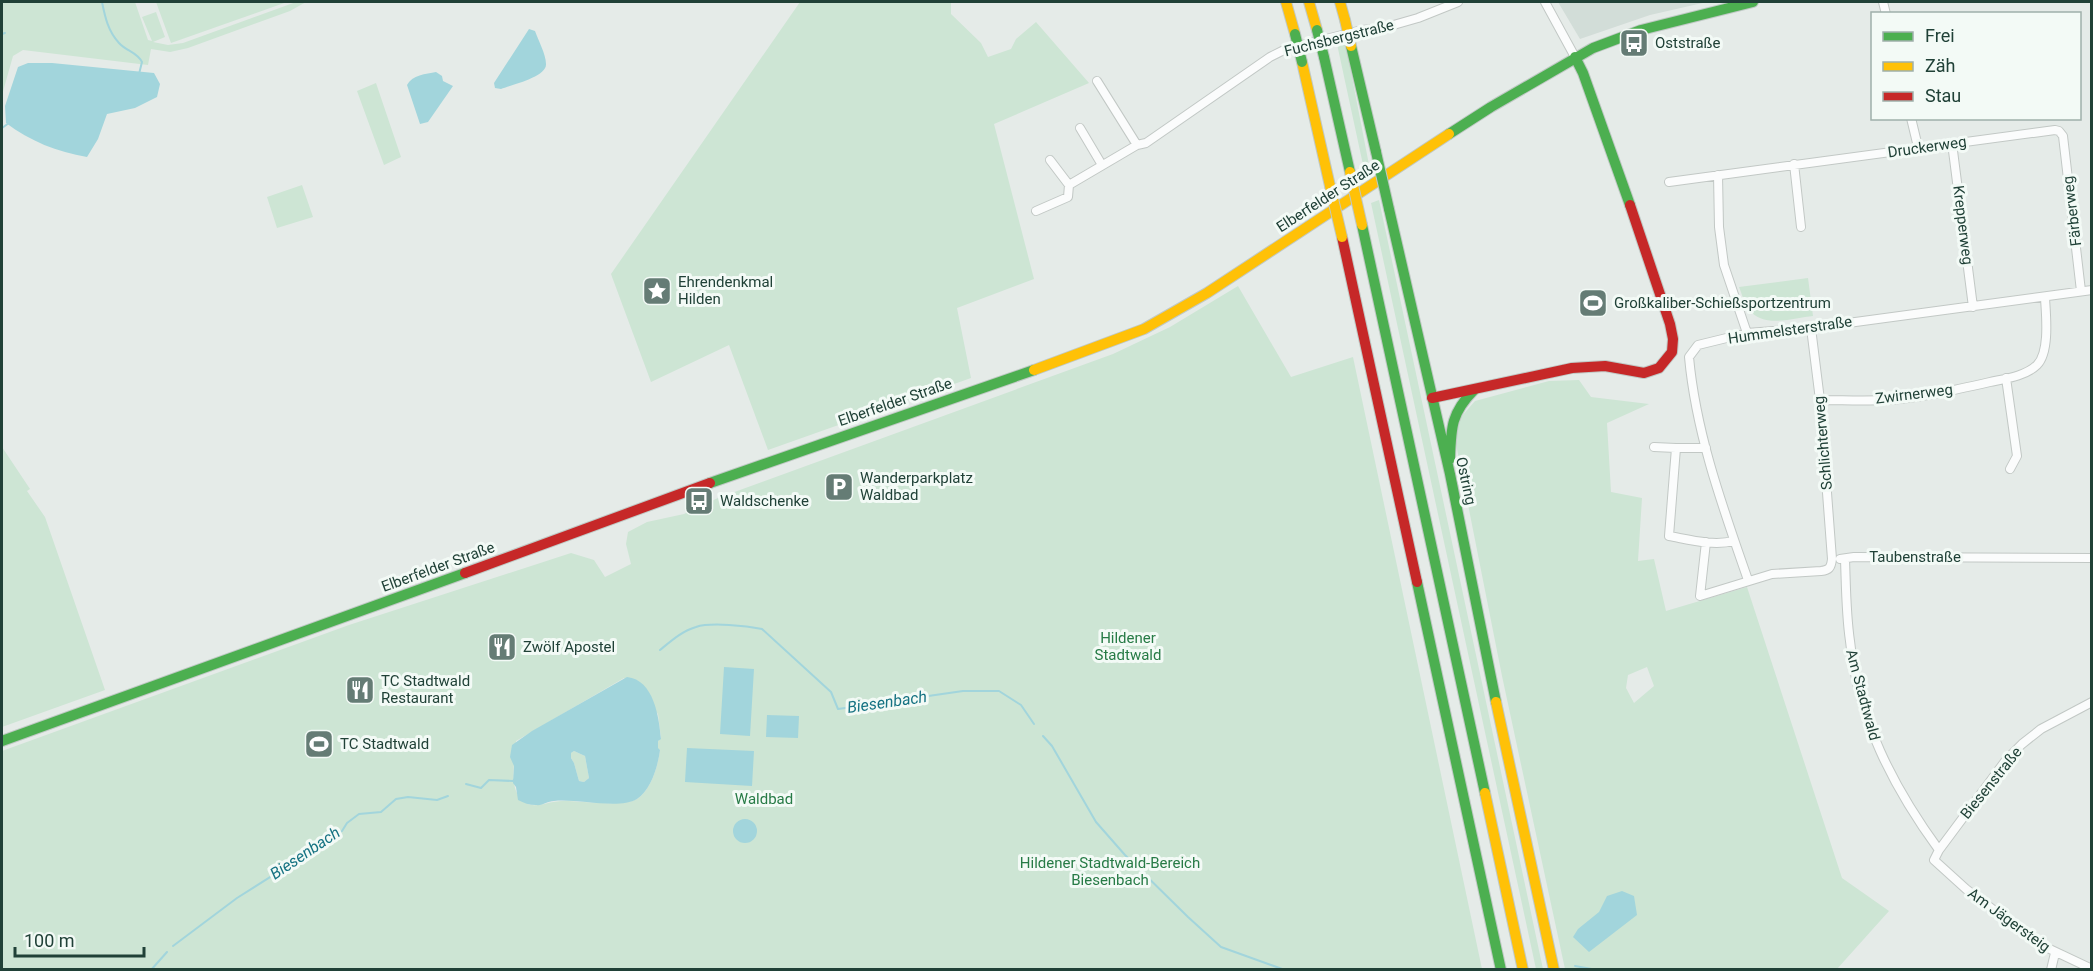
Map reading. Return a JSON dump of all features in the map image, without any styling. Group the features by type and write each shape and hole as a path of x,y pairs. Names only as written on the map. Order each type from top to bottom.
{"main road":[{"path":"1286,2 1342,237 1501,969"},
{"path":"1309,2 1324,57 1362,225 1523,969"},
{"name":"Ostring","path":"1340,2 1450,474 1485,650 1554,969"},
{"name":"Elberfelder Straße","path":"2,741 796,452 1075,356 1144,329 1207,293 1491,107 1575,57 1641,30 1753,2"},
{"path":"1432,398 1572,368 1605,366 1644,373 1659,368 1672,352 1673,339 1670,324 1652,267 1598,113 1575,57"},
{"path":"1450,474 1449,431 1452,419 1458,405 1475,388"}],"street":[{"name":"Fuchsbergstraße","path":"1036,211 1068,197 1069,185 1137,144 1146,143 1270,57 1286,49 1362,30 1376,30 1395,25 1458,2"},
{"path":"1545,2 1575,57"},
{"path":"1096,81 1137,144"},
{"path":"1911,120 1918,147"},
{"path":"1080,128 1102,165"},
{"name":"Druckerweg","path":"1670,182 1918,147 2059,131"},
{"name":"Färberweg","path":"2059,131 2063,136 2081,291"},
{"name":"Krepperweg","path":"1952,143 1973,307"},
{"path":"1050,160 1069,185"},
{"path":"1794,164 1801,226"},
{"path":"1718,175 1719,226 1724,265 1747,333"},
{"name":"Hummelsterstraße","path":"1748,580 1706,448 1689,357 1698,345 1747,333 1811,328 2091,290"},
{"name":"Zwirnerweg","path":"1820,400 1884,400 1912,397 2024,373 2037,365 2043,355 2046,332 2045,298"},
{"name":"Schlichterweg","path":"1811,328 1820,400 1832,559"},
{"path":"2006,378 2017,456 2010,469"},
{"path":"1654,447 1706,448"},
{"path":"1676,447 1669,536 1706,542 1724,543 1734,540"},
{"path":"1706,542 1700,596 1748,580"},
{"name":"Taubenstraße","path":"1748,580 1788,572 1828,570 1832,559 1854,557 2091,558"},
{"name":"Am Stadtwald","path":"1845,559 1850,642 1866,716 1877,748 1896,785 1939,850"},
{"name":"Biesenstraße","path":"1934,860 2006,760 2041,729 2091,702"},
{"name":"Am Jägersteig","path":"1934,860 1998,916 2037,943 2091,969"},
{"path":"2051,969 2055,953"}],"shaded area":[{"path":"1558,2 1707,2 1650,15 1580,39"}],"green space":[{"path":"2,2 135,2 148,40 152,41 142,17 156,12 165,37 153,42 168,45 183,43 296,2 306,2 290,11 188,48 170,52 151,49 148,65 23,50 13,56 2,95"},
{"path":"156,2 287,2 171,43"},
{"path":"800,2 951,2 951,14 981,43 988,57 1011,49 1016,39 1036,22 1089,83 994,124 1034,279 957,308 971,378 768,450 729,345 651,382 611,274"},
{"path":"1345,41 1370,170 1365,174 1337,44"},
{"path":"376,83 401,157 384,165 357,91"},
{"path":"302,185 313,217 277,228 267,197"},
{"path":"1379,200 1543,969 1536,969 1371,203"},
{"path":"1808,278 1813,316 1788,320 1770,321 1755,315 1746,304 1739,287"},
{"name":"Hildener Stadtwald","path":"1238,286 1291,377 1353,357 1482,969 2,969 2,751 349,625 571,553 594,560 605,577 631,564 626,544 628,532 647,522 684,514 718,498 1113,354 1170,327","holes":["624,678 658,714 661,738 657,748 660,750 658,763 650,784 637,799 622,803 560,801 532,805 519,796 514,784 516,741"]},
{"path":"1579,380 1591,397 1649,404 1607,423 1611,492 1642,498 1638,561 1654,559 1666,611 1747,587 1842,878 1889,911 1837,969 1565,969 1502,676 1455,439 1461,417 1475,401 1549,381","holes":["1647,667 1654,686 1634,703 1626,688 1628,675"]},
{"path":"2,447 30,489 27,491 45,517 105,690 2,727"},
{"path":"574,751 585,756 589,778 584,782 579,781 571,758 571,753"}],"water":[{"path":"529,29 535,31 542,47 546,60 545,69 528,80 501,89 495,88 494,83"},
{"path":"28,63 52,63 154,73 160,84 157,97 135,108 107,114 98,139 87,157 44,145 6,123 5,106 18,67"},
{"path":"436,72 442,76 443,81 453,86 428,122 420,124 407,85 416,77"},
{"path":"724,667 754,669 750,736 720,734"},
{"path":"627,677 636,680 649,692 659,720 661,739 658,741 660,750 656,770 642,795 629,802 608,804 552,801 538,805 527,804 518,800 513,783 514,766 510,757 512,745 532,731","holes":["574,751 585,756 589,778 584,782 579,781 571,753"]},
{"path":"767,715 799,716 798,738 766,737"},
{"path":"687,748 754,751 752,786 685,782"},
{"path":"745,819 753,823 757,831 753,839 745,843 737,839 733,831 737,823"},
{"path":"1622,891 1634,896 1637,915 1589,952 1573,937 1578,929 1599,912 1607,896"}],"waterway":[{"path":"102,2 112,34 122,46 142,62 139,74"},
{"path":"2,128 9,123"},
{"name":"Biesenbach","path":"660,650 681,634 703,626 729,625 762,629 831,692 838,709 963,691 999,691 1021,705 1034,724"},
{"name":"Biesenbach","path":"1043,736 1052,746 1096,822 1125,855 1188,917 1221,947 1285,970"},
{"name":"Biesenbach","path":"466,784 481,788 489,780 513,781 515,779"},
{"name":"Biesenbach","path":"173,946 237,898 342,831 347,823 359,814 381,812 396,799 408,797 437,800 448,796"},
{"name":"Biesenbach","path":"151,970 167,952"},
{"name":"Biesenbach","path":"1575,966 1597,970"}],"traffic: fast":[{"path":"1449,134 1593,48 1641,30 1753,2"},
{"path":"1317,30 1324,57"},
{"path":"1295,34 1302,62"},
{"path":"1351,46 1376,152"},
{"path":"1324,57 1350,172"},
{"path":"1575,57 1583,73 1630,205"},
{"path":"1376,152 1389,209"},
{"path":"1389,209 1450,474 1496,702"},
{"path":"1362,225 1485,793"},
{"path":"710,483 1034,370"},
{"path":"1450,459 1454,422 1461,406 1474,390"},
{"path":"2,741 465,573"},
{"path":"1417,582 1501,970"}],"traffic: slow":[{"path":"1286,2 1295,34"},
{"path":"1309,2 1317,30"},
{"path":"1340,2 1345,20"},
{"path":"1345,20 1351,46"},
{"path":"1302,62 1330,186"},
{"path":"1034,370 1144,329 1207,293 1449,134"},
{"path":"1350,172 1362,225"},
{"path":"1330,186 1342,237"},
{"path":"1496,702 1554,970"},
{"path":"1485,793 1523,970"}],"traffic: jam":[{"path":"1432,398 1572,368 1605,366 1644,373 1659,368 1672,352 1673,339 1630,205"},
{"path":"1342,237 1417,582"},
{"path":"465,573 710,483"}],"place":[{"name":"Oststraße","path":"1634,43"},
{"name":"Ehrendenkmal Hilden","path":"657,291"},
{"name":"Großkaliber-Schießsportzentrum","path":"1593,303"},
{"name":"Wanderparkplatz Waldbad","path":"839,487"},
{"name":"Waldschenke","path":"699,501"},
{"name":"Zwölf Apostel","path":"502,647"},
{"name":"TC Stadtwald Restaurant","path":"360,690"},
{"name":"TC Stadtwald","path":"319,744"}],"park label":[{"name":"Waldbad","path":"764,799"},
{"name":"Hildener Stadtwald-Bereich Biesenbach","path":"1110,872"}]}
